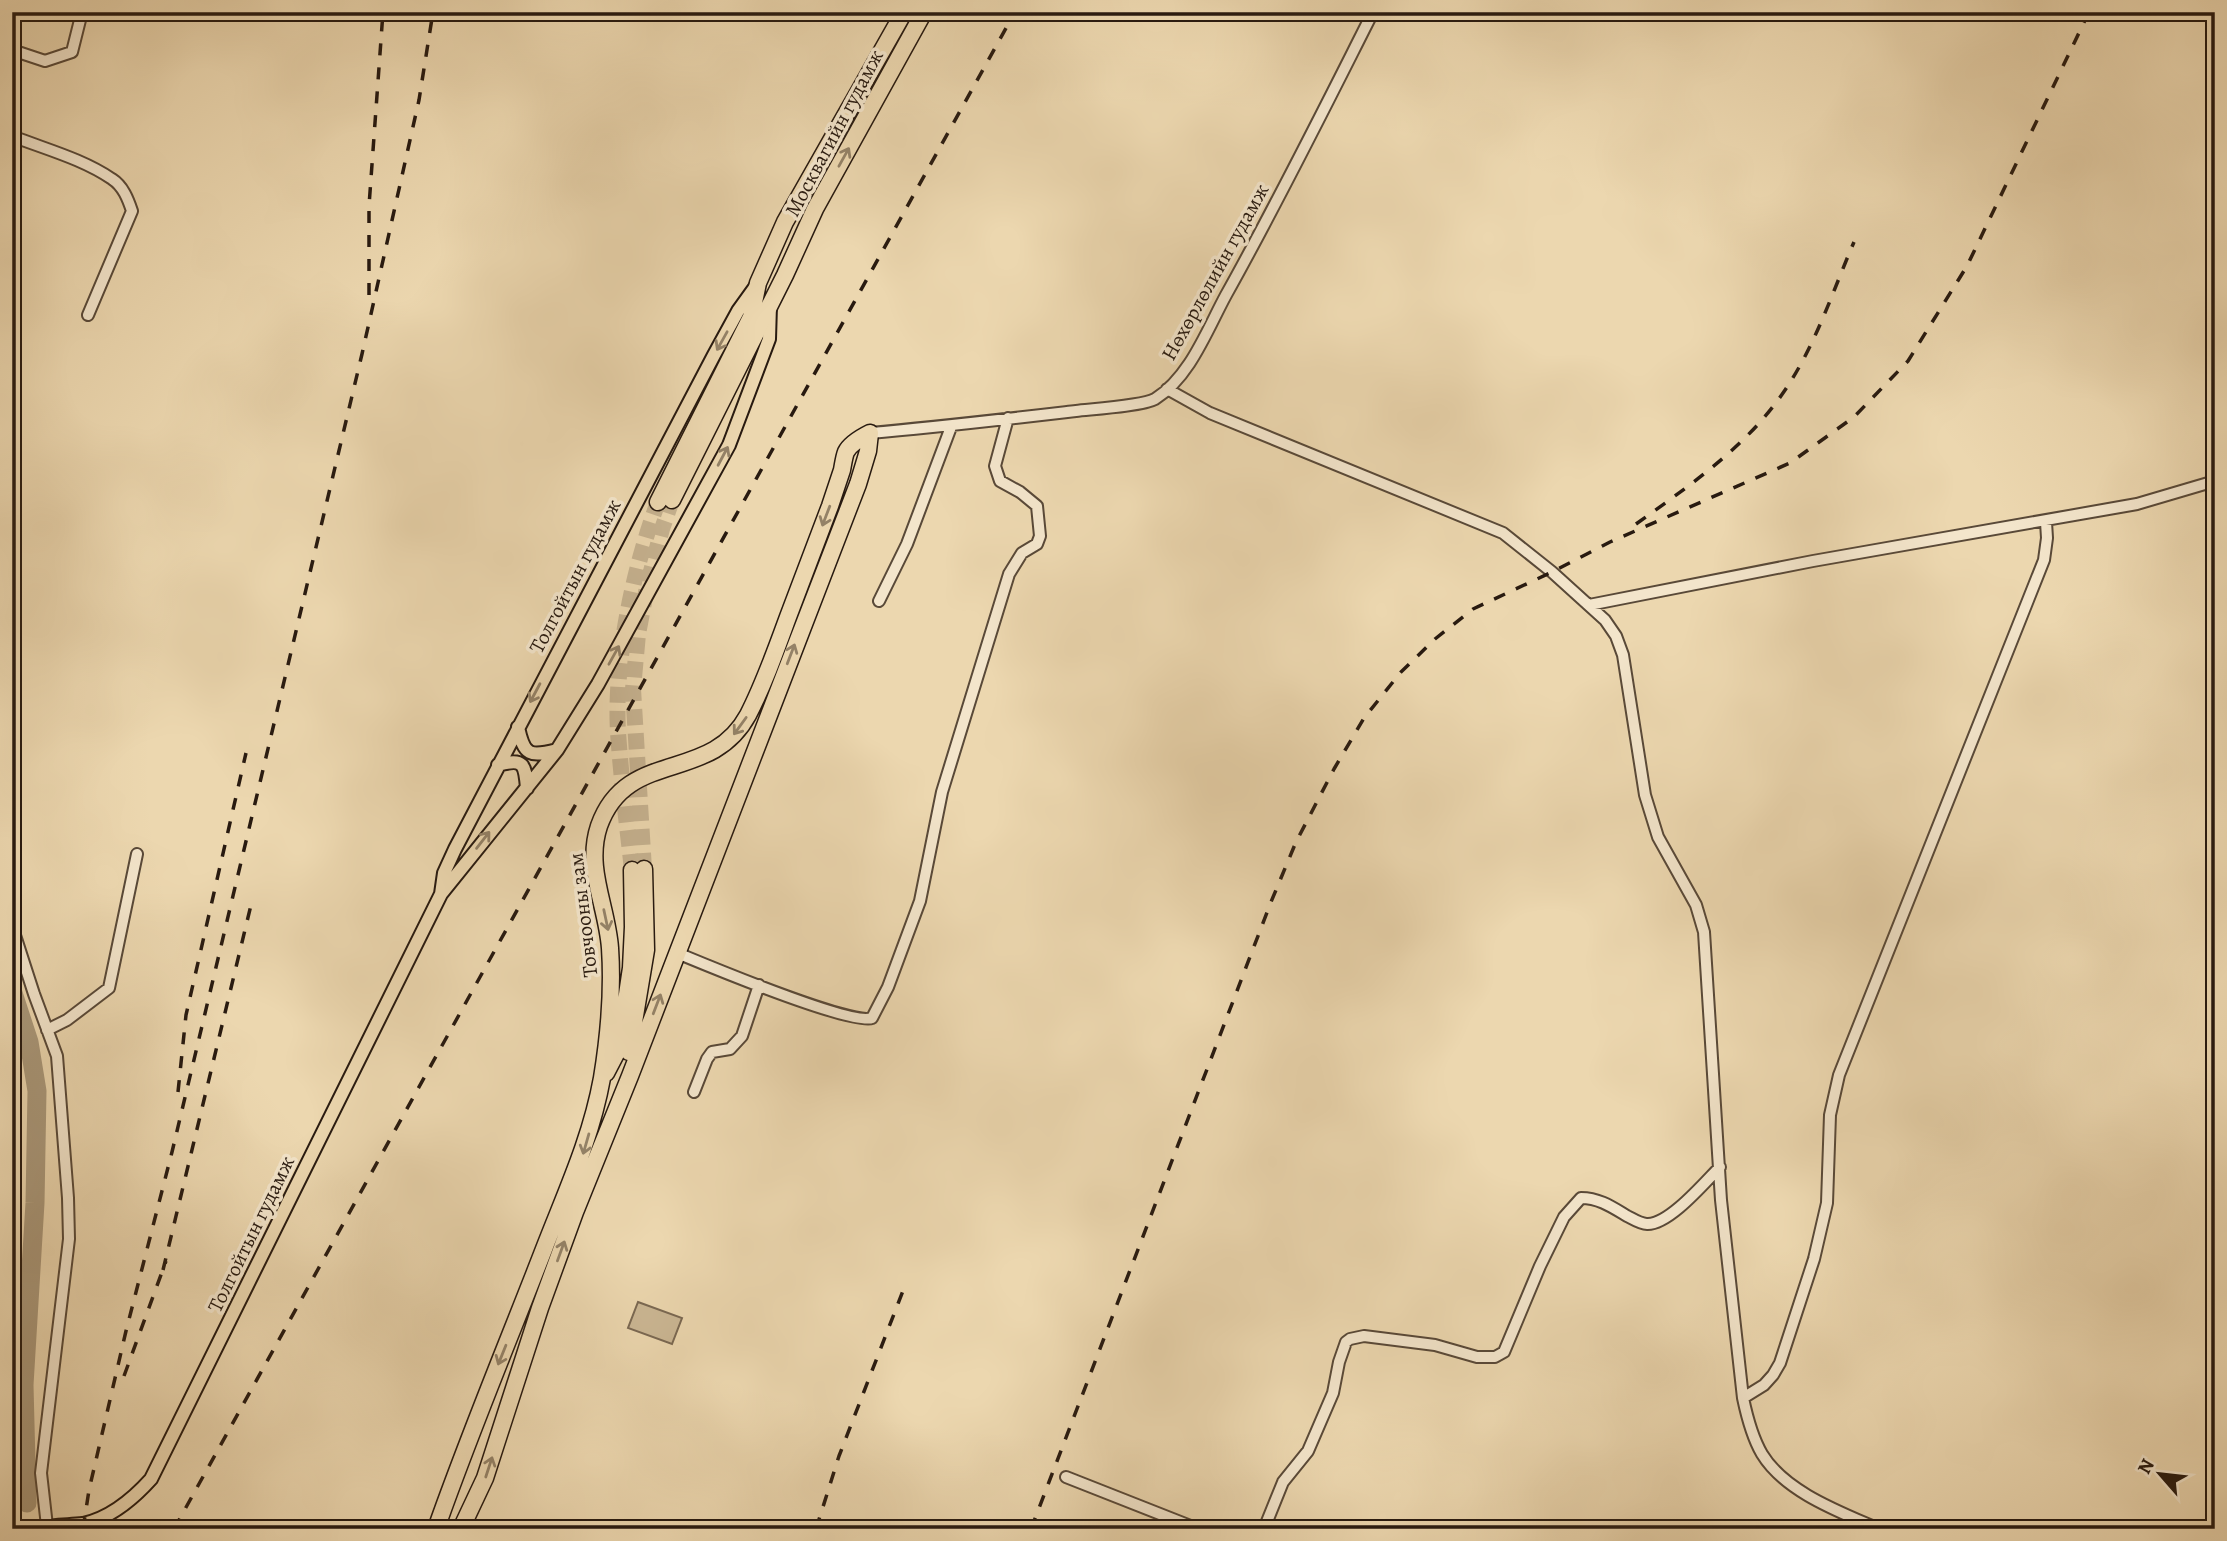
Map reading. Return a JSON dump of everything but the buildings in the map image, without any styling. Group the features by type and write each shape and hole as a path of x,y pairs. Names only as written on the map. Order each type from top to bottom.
{"highway":[{"name":"Москвагийн гудамж","path":"904,12 785,222 758,283 751,317 665,501 770,305 816,209 924,12"},
{"name":"Товчооны зам","path":"436,1529 457,1468 585,1148 602,1077 612,983 609,935 593,861 600,822 613,800 633,782 658,770 707,755 730,738 742,724 758,694 776,649 835,491 846,451 870,433"},
{"path":"461,1529 485,1478 540,1308 575,1212 854,495 868,451 870,433"},
{"path":"602,1077 619,1048 631,968 638,869 646,950 629,1052 633,1068"}],"main road":[{"name":"Толгойтын гудамж","path":"43,1528 85,1524 104,1516 121,1507 150,1479 441,894 444,873 455,849 714,355 758,283"},
{"name":"Толгойтын гудамж","path":"441,894 558,750 598,684 729,445 769,340 770,305"},
{"path":"518,727 523,746 531,754 558,750"},
{"path":"498,765 514,761 521,763 525,770 527,788"}],"street":[{"path":"12,17 17,12"},
{"path":"12,50 45,61 72,52 80,12"},
{"name":"Нөхөрлөлийн гудамж","path":"870,433 1116,407 1153,400 1167,389 1184,372 1239,273 1373,12"},
{"path":"12,136 71,158 114,180 127,195 132,211 88,315"},
{"path":"1167,389 1210,413 1503,533 1589,605 1605,620 1616,636 1623,655 1645,795 1658,836 1696,905 1704,932 1721,1200 1743,1398 1750,1426 1762,1454 1778,1474 1822,1504 1879,1529"},
{"path":"677,953 834,1012 865,1021 872,1018 888,987 920,901 942,792 1009,574 1022,553 1037,544 1040,536 1037,506 1000,481 995,466 1008,418"},
{"path":"878,601 906,544 951,426"},
{"path":"1589,605 1814,561 2137,504 2215,481"},
{"path":"1743,1398 1773,1375 1786,1349 1825,1217 1829,1182 1830,1115 1839,1075 2044,560 2046,522"},
{"path":"47,1030 66,1020 109,988 137,854"},
{"path":"12,926 57,1056 68,1198 69,1239 42,1464 43,1528"},
{"path":"694,1092 712,1052 730,1049 742,1036 759,985"},
{"path":"1264,1529 1283,1482 1308,1451 1333,1393 1346,1342 1364,1336 1435,1345 1477,1357 1495,1357 1504,1352 1564,1217 1581,1198 1592,1198 1639,1222 1652,1224 1678,1208 1720,1167"},
{"path":"1066,1477 1198,1529"}],"shaded area":[{"path":"638,1302 682,1318 672,1344 628,1328"}],"waterway":[{"path":"12,990 29,1042 37,1091 35,1203 24,1385 27,1503"}],"tunnel":[{"path":"644,869 633,689 638,634 647,587 672,500"},
{"path":"632,870 618,732 619,675 633,585 658,502"}],"railway":[{"path":"369,295 369,206 383,12"},
{"path":"83,1529 89,1490 126,1331 172,1152 362,354 419,100 433,12"},
{"path":"174,1529 1015,12"},
{"path":"1031,1529 1271,902 1296,842 1364,718 1401,672 1435,639 1473,609 1610,542 1790,463 1854,417 1908,361 1967,266 2089,12"},
{"path":"1636,524 1716,464 1768,413 1804,357 1854,242"},
{"path":"178,1092 186,1015 246,753"},
{"path":"163,1270 251,905"},
{"path":"124,1376 166,1261"},
{"path":"816,1529 839,1456 906,1283"}]}
